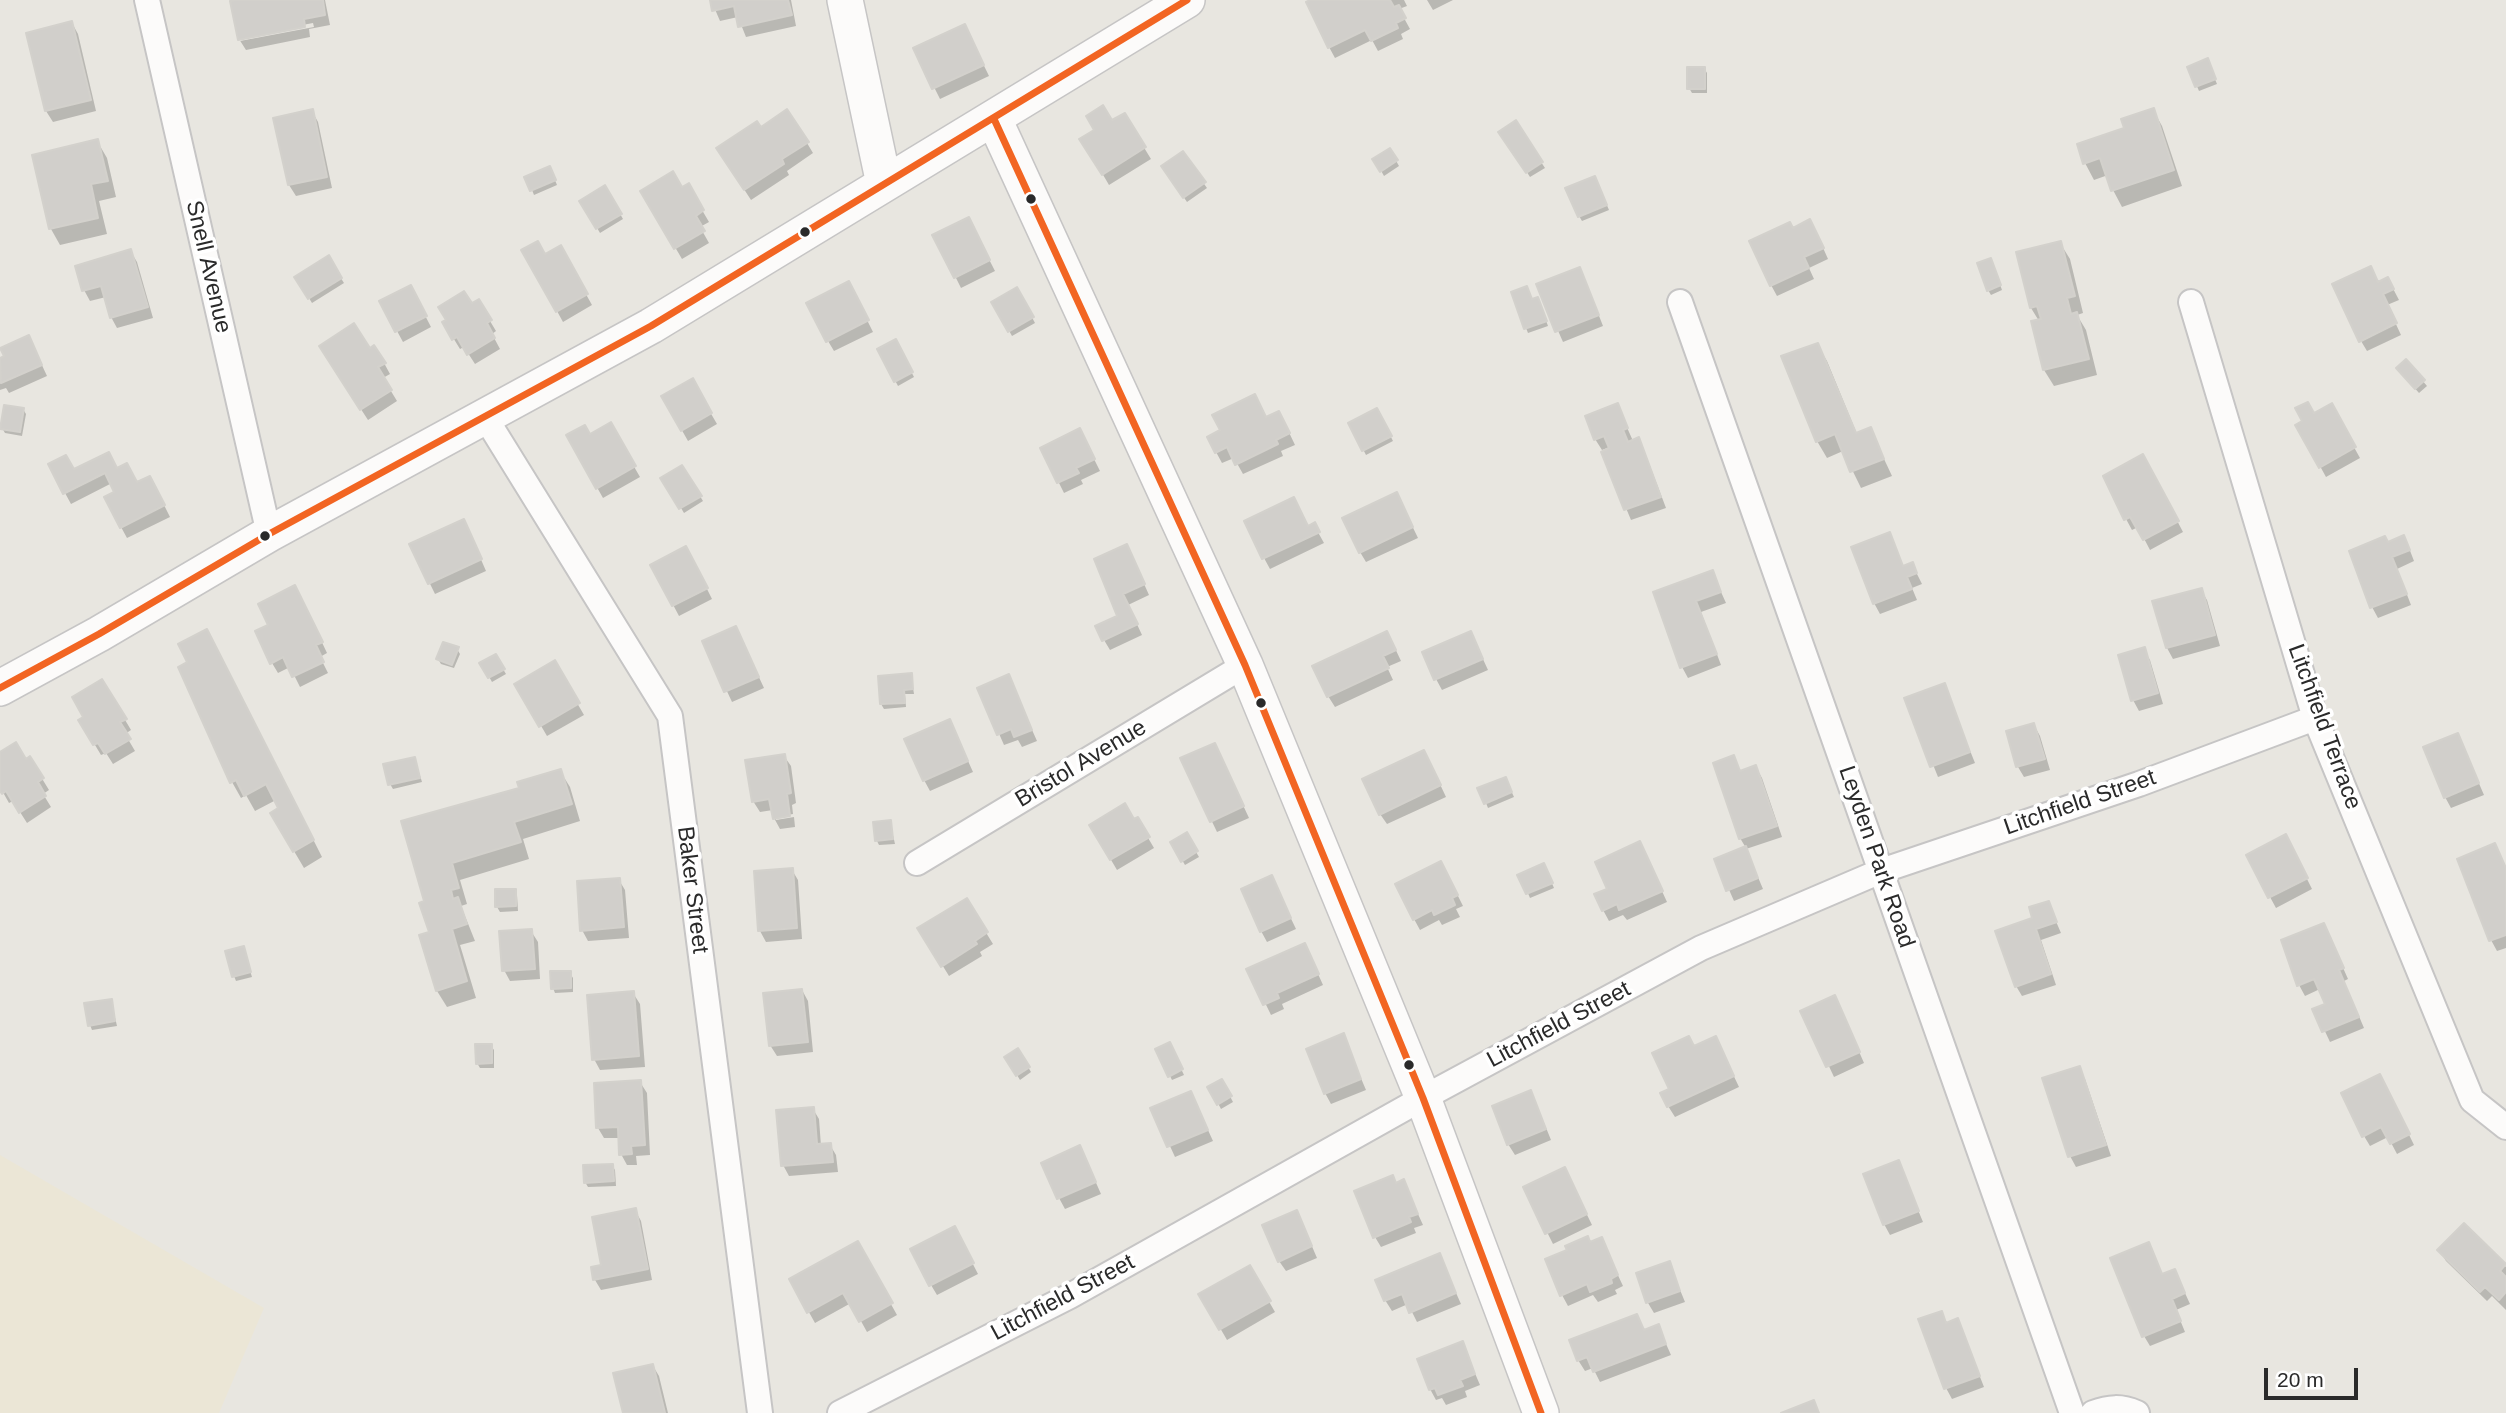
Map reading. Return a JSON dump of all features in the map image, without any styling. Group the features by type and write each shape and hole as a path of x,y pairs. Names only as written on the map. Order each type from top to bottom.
{"street":[{"name":"Snell Avenue","path":"147,0 269,534"},
{"path":"845,0 884,184"},
{"path":"0,688 99,634 269,534 652,326 1187,0"},
{"path":"994,119 1245,665 1423,1098 1541,1413"},
{"name":"Leyden Park Road","path":"1680,302 2072,1413"},
{"name":"Litchfield Terrace","path":"2191,302 2315,718 2472,1100 2506,1127"},
{"name":"Baker Street","path":"485,417 670,716 760,1413"},
{"name":"Bristol Avenue","path":"917,863 1245,665"},
{"name":"Litchfield Street","path":"840,1413 1070,1296 1423,1098 1701,948 1881,871 2139,785 2315,718"},
{"path":"2093,1413 2104,1408 2119,1407 2137,1413"}],"shaded area":[{"path":"0,1155 264,1308 219,1413 0,1413"}],"building":[{"path":"323,0 325,15 304,19 305,27 238,40 230,1"},
{"path":"710,0 788,0 792,15 738,27 734,6 712,11"},
{"path":"1390,0 1394,7 1399,5 1406,18 1396,23 1398,28 1371,41 1365,30 1328,48 1306,2"},
{"path":"72,21 91,100 45,111 26,33"},
{"path":"965,24 984,65 932,89 913,48"},
{"path":"2208,58 2216,79 2195,87 2187,67"},
{"path":"1687,67 1705,67 1705,89 1687,89"},
{"path":"1103,105 1112,120 1125,113 1146,147 1102,175 1079,139 1094,130 1086,116"},
{"path":"2154,108 2174,170 2111,191 2100,158 2083,164 2077,144 2124,128 2121,119"},
{"path":"313,109 327,177 288,185 273,118"},
{"path":"787,109 809,142 782,159 784,164 744,190 716,148 757,121 761,127"},
{"path":"1516,120 1543,162 1526,173 1498,132"},
{"path":"98,139 108,181 91,184 98,218 49,229 32,155"},
{"path":"1390,148 1398,160 1380,172 1372,159"},
{"path":"1183,151 1206,182 1183,198 1161,166"},
{"path":"550,166 556,180 530,191 524,177"},
{"path":"673,171 682,187 689,183 704,210 696,216 705,231 674,249 640,191"},
{"path":"1595,176 1607,205 1578,217 1565,188"},
{"path":"605,185 622,214 596,229 579,201"},
{"path":"969,217 990,260 954,278 932,235"},
{"path":"1810,219 1824,248 1804,257 1809,268 1770,286 1749,241 1790,222 1793,228"},
{"path":"538,241 545,254 561,245 588,294 556,312 521,250"},
{"path":"2061,241 2075,296 2067,298 2071,314 2077,312 2089,359 2043,370 2031,321 2041,319 2037,306 2030,308 2016,252"},
{"path":"131,249 148,307 110,318 101,286 82,291 75,266"},
{"path":"329,255 342,278 308,299 294,277"},
{"path":"1991,258 2001,285 1987,291 1977,263"},
{"path":"2371,266 2378,282 2388,277 2394,289 2383,294 2397,323 2359,342 2332,284"},
{"path":"1580,267 1599,315 1555,332 1536,284"},
{"path":"849,281 869,320 826,342 806,303"},
{"path":"411,285 427,316 395,332 379,301"},
{"path":"1527,286 1532,299 1538,297 1547,321 1524,329 1511,292"},
{"path":"1017,287 1034,317 1008,332 991,302"},
{"path":"464,291 472,303 479,299 492,320 487,323 495,338 467,355 457,337 452,340 442,322 446,320 438,307"},
{"path":"354,323 370,348 374,345 386,363 378,367 392,390 360,410 319,346"},
{"path":"29,335 42,365 1,383 0,358 4,356 0,348"},
{"path":"896,339 913,372 894,382 877,349"},
{"path":"1818,343 1856,433 1871,427 1884,459 1850,472 1835,434 1816,442 1781,356"},
{"path":"2406,359 2425,380 2415,389 2396,368"},
{"path":"693,378 712,413 681,431 661,396"},
{"path":"1255,394 1266,417 1279,411 1290,433 1276,440 1278,444 1235,465 1227,447 1215,453 1207,437 1220,430 1212,415"},
{"path":"2308,402 2314,413 2332,403 2356,447 2319,468 2295,425 2302,421 2295,408"},
{"path":"1618,403 1628,428 1623,430 1628,442 1639,437 1661,497 1624,510 1601,452 1609,448 1604,436 1594,440 1585,416"},
{"path":"4,405 24,408 20,432 0,429"},
{"path":"1377,408 1392,436 1362,451 1348,423"},
{"path":"611,422 636,466 596,489 566,435 585,425 590,434"},
{"path":"1080,428 1095,459 1076,468 1079,473 1057,483 1040,448"},
{"path":"109,452 117,468 127,463 137,482 150,476 165,505 120,528 104,497 114,492 105,473 63,494 48,464 66,455 74,469"},
{"path":"2143,454 2179,521 2143,540 2130,517 2124,520 2103,476"},
{"path":"682,465 702,496 679,509 660,478"},
{"path":"1397,492 1413,527 1359,553 1342,518"},
{"path":"1294,497 1308,526 1315,522 1320,532 1262,559 1244,521"},
{"path":"464,519 482,559 428,584 409,544"},
{"path":"1890,532 1903,566 1913,562 1917,573 1907,577 1912,589 1873,604 1851,547"},
{"path":"2404,535 2410,550 2392,557 2407,594 2370,608 2349,551 2385,536 2388,542"},
{"path":"1127,544 1145,584 1123,594 1138,624 1102,641 1095,626 1117,616 1094,559"},
{"path":"686,546 708,588 672,606 650,565"},
{"path":"1713,570 1721,592 1696,601 1717,654 1680,668 1653,592"},
{"path":"295,585 323,642 316,645 324,662 292,677 283,657 270,664 255,631 268,625 258,604"},
{"path":"2202,588 2215,635 2166,648 2152,601"},
{"path":"736,626 759,677 724,692 702,641"},
{"path":"207,629 314,840 293,852 270,813 278,808 266,784 244,796 236,780 230,783 178,667 187,662 178,644"},
{"path":"1387,631 1396,650 1383,656 1389,668 1327,697 1312,666"},
{"path":"1471,631 1483,659 1434,680 1422,652"},
{"path":"443,642 459,647 452,665 436,659"},
{"path":"2145,647 2158,693 2131,701 2118,655"},
{"path":"496,654 505,669 488,678 479,663"},
{"path":"555,660 580,703 539,727 514,684"},
{"path":"912,673 913,689 904,690 905,703 880,704 878,676"},
{"path":"1009,674 1032,730 1014,737 1011,729 997,735 977,688"},
{"path":"102,679 127,719 120,722 131,739 105,754 98,743 93,745 78,720 83,717 72,697"},
{"path":"1945,683 1970,752 1930,767 1904,698"},
{"path":"950,719 968,761 923,781 904,739"},
{"path":"2034,723 2045,759 2016,767 2006,731"},
{"path":"2458,733 2479,783 2444,798 2423,747"},
{"path":"16,742 26,759 30,756 44,778 38,782 46,796 19,813 6,791 2,794 0,791 0,752"},
{"path":"1215,743 1244,806 1210,822 1180,758"},
{"path":"1424,750 1441,785 1379,815 1362,779"},
{"path":"785,754 791,793 787,794 790,816 773,819 769,799 752,802 745,760"},
{"path":"1734,755 1740,771 1756,765 1777,826 1739,839 1713,763"},
{"path":"415,757 420,778 388,785 383,764"},
{"path":"561,769 572,804 514,822 521,842 452,863 459,888 451,890 453,899 458,897 467,924 452,929 467,981 436,991 419,935 429,932 419,903 424,901 401,821 519,788 517,782"},
{"path":"1506,777 1512,792 1484,804 1477,788"},
{"path":"1125,803 1134,819 1138,817 1150,837 1110,860 1089,825"},
{"path":"891,820 893,839 875,841 873,822"},
{"path":"1187,832 1198,851 1181,862 1170,842"},
{"path":"2286,834 2308,878 2268,898 2246,855"},
{"path":"1640,841 1663,891 1619,910 1617,904 1602,911 1594,894 1607,889 1595,862"},
{"path":"2495,843 2506,868 2506,935 2489,941 2457,859"},
{"path":"1746,846 1758,878 1726,891 1714,859"},
{"path":"1441,861 1458,895 1452,898 1455,905 1434,915 1432,910 1413,920 1395,884"},
{"path":"1544,863 1553,883 1526,894 1517,875"},
{"path":"793,868 797,928 758,931 754,871"},
{"path":"1272,875 1291,918 1260,932 1241,889"},
{"path":"620,878 624,927 580,931 577,881"},
{"path":"495,889 516,889 516,906 495,907"},
{"path":"967,898 988,932 975,941 977,944 941,967 917,928"},
{"path":"2049,901 2057,922 2036,929 2051,974 2015,987 1995,931 2032,918 2029,907"},
{"path":"2324,923 2344,968 2339,970 2359,1017 2322,1032 2312,1009 2325,1004 2314,979 2297,986 2281,940"},
{"path":"532,929 535,969 502,971 499,931"},
{"path":"1305,943 1319,974 1277,993 1279,998 1263,1005 1246,969"},
{"path":"244,946 251,972 232,977 225,951"},
{"path":"550,971 571,971 571,988 551,989"},
{"path":"802,989 808,1042 769,1046 763,993"},
{"path":"634,991 639,1056 592,1060 587,995"},
{"path":"1835,995 1860,1052 1826,1067 1800,1011"},
{"path":"112,999 115,1021 88,1026 84,1003"},
{"path":"1344,1033 1361,1079 1324,1094 1306,1049"},
{"path":"1689,1036 1694,1046 1716,1036 1734,1076 1667,1107 1660,1093 1669,1089 1652,1053"},
{"path":"1170,1042 1183,1069 1168,1077 1155,1049"},
{"path":"475,1044 492,1044 492,1063 476,1064"},
{"path":"1018,1048 1030,1067 1016,1076 1004,1057"},
{"path":"2080,1066 2106,1145 2068,1157 2042,1078"},
{"path":"2380,1074 2410,1134 2390,1144 2381,1127 2362,1137 2341,1093"},
{"path":"1222,1079 1232,1096 1217,1105 1207,1087"},
{"path":"641,1080 645,1145 631,1146 632,1154 619,1155 618,1127 596,1128 594,1083"},
{"path":"1531,1090 1546,1129 1507,1145 1492,1106"},
{"path":"1191,1091 1208,1130 1167,1147 1150,1108"},
{"path":"814,1107 817,1144 831,1143 833,1162 781,1166 776,1110"},
{"path":"1080,1145 1096,1182 1057,1199 1041,1163"},
{"path":"1899,1160 1919,1211 1883,1225 1863,1174"},
{"path":"613,1164 614,1181 584,1183 583,1165"},
{"path":"1565,1167 1587,1214 1545,1234 1523,1187"},
{"path":"1393,1175 1396,1183 1404,1179 1418,1214 1409,1217 1411,1222 1373,1238 1354,1191"},
{"path":"636,1208 648,1269 593,1280 591,1267 601,1265 592,1217"},
{"path":"1297,1210 1312,1246 1278,1262 1262,1225"},
{"path":"2464,1223 2506,1264 2500,1271 2506,1277 2506,1292 2499,1300 2485,1287 2480,1292 2437,1250"},
{"path":"955,1226 974,1263 929,1286 910,1249"},
{"path":"1588,1236 1590,1242 1602,1237 1618,1275 1611,1279 1612,1283 1590,1292 1587,1284 1560,1296 1545,1259 1567,1250 1565,1246"},
{"path":"858,1241 893,1303 859,1322 843,1293 807,1313 789,1279"},
{"path":"2149,1242 2162,1274 2175,1269 2185,1293 2172,1299 2181,1321 2142,1337 2110,1258"},
{"path":"1440,1253 1456,1293 1409,1313 1402,1294 1384,1301 1375,1280"},
{"path":"1670,1261 1680,1291 1646,1303 1636,1273"},
{"path":"1250,1265 1271,1301 1219,1330 1198,1294"},
{"path":"1942,1311 1946,1323 1958,1318 1980,1376 1944,1389 1918,1319"},
{"path":"1637,1314 1644,1330 1659,1324 1666,1344 1593,1372 1587,1357 1577,1361 1569,1340"},
{"path":"1463,1341 1475,1374 1460,1380 1463,1386 1438,1395 1435,1388 1429,1390 1417,1359"},
{"path":"653,1364 665,1413 623,1413 613,1373"},
{"path":"1814,1400 1819,1413 1781,1413"}],"transit line":[{"path":"0,688 99,634 269,534 651,326 1187,0"},
{"path":"994,119 1245,665 1423,1098 1541,1413"}]}
